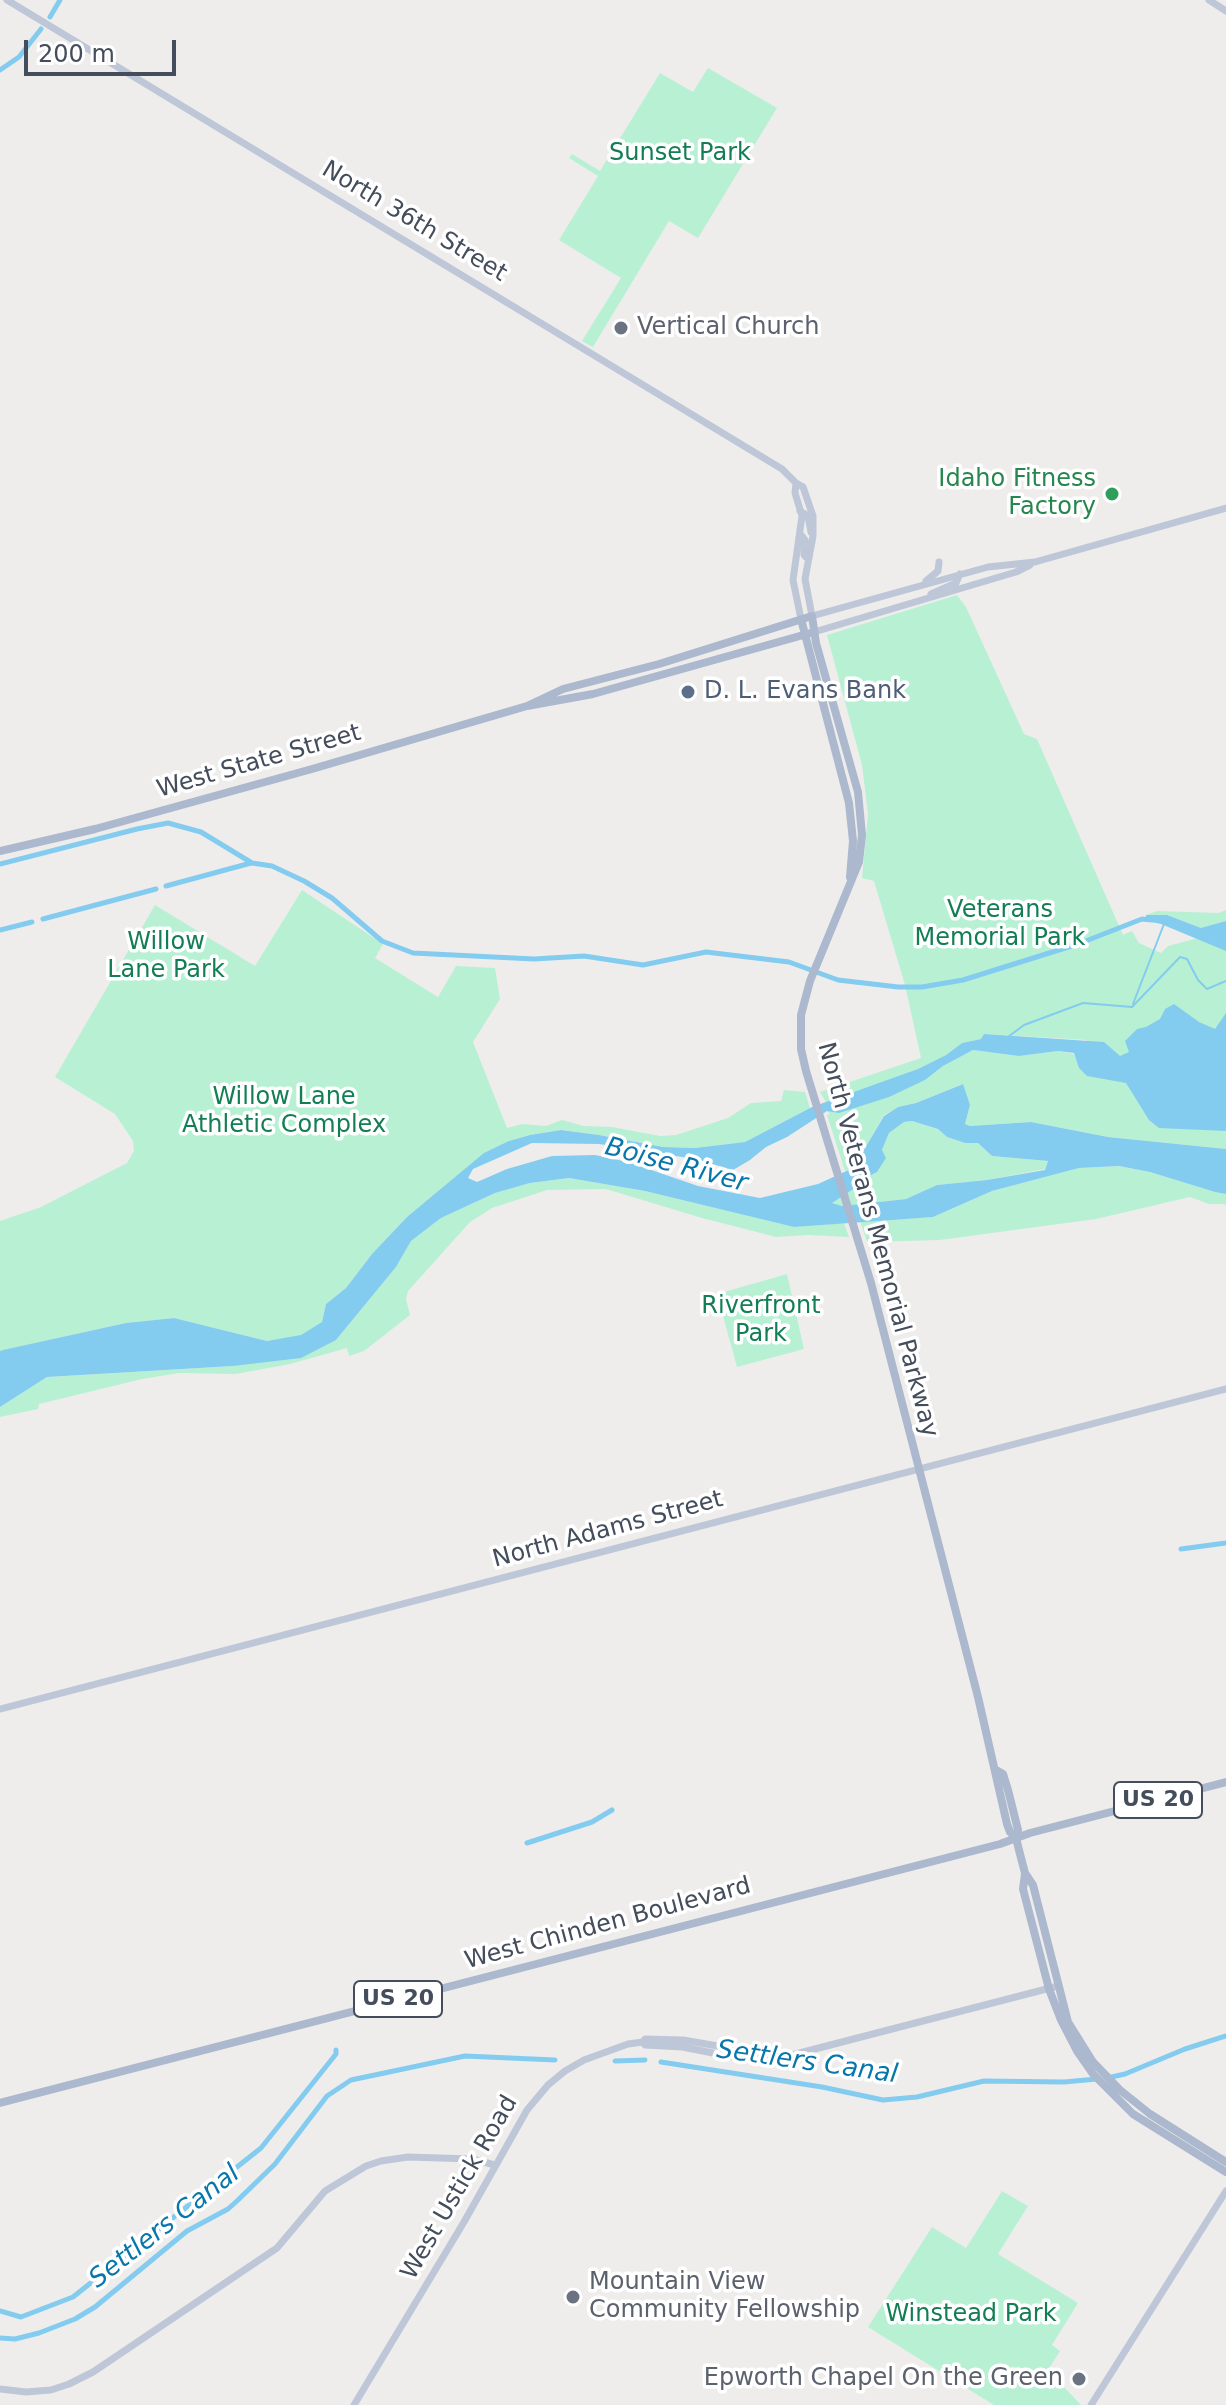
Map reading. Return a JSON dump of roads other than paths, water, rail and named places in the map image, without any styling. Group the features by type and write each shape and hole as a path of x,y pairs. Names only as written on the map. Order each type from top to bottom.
{"main road":[{"name":"West State Street","path":"527,706 563,689 656,665 812,616"},
{"name":"North Veterans Memorial Parkway","path":"812,616 858,792 861,851 810,981 801,1015 801,1049 871,1283 996,1770 1007,1824 1016,1838 1025,1873 1023,1889 1068,2022 1091,2065 1116,2093"},
{"name":"North Veterans Memorial Parkway","path":"801,619 849,803 853,841 849,885"},
{"name":"West State Street","path":"0,851 205,799 527,706 633,683 814,632"},
{"name":"West State Street","path":"633,683 633,676 656,665"},
{"name":"West State Street","path":"563,699 592,687 596,684 595,680"},
{"name":"West Chinden Boulevard","path":"0,2103 1226,1782"},
{"path":"1116,2093 1226,2162"},
{"path":"1116,2093 1148,2124 1226,2172"}],"street":[{"name":"North 36th Street","path":"7,0 782,469 803,487 811,509 813,536 805,579 812,616"},
{"path":"1209,0 1226,11"},
{"path":"796,483 801,534 793,575 794,595 801,619"},
{"name":"West State Street","path":"812,616 988,567 1035,562 1226,508"},
{"path":"800,511 808,516 813,536"},
{"path":"801,534 805,540 804,555 808,559"},
{"path":"911,589 935,576 939,562"},
{"name":"West State Street","path":"814,632 1016,572 1035,562"},
{"name":"West State Street","path":"916,601 956,583 960,574"},
{"name":"North Adams Street","path":"0,1709 1226,1389"},
{"name":"West Ustick Road","path":"354,2405 527,2110 548,2085 565,2071 611,2049 643,2042 645,2045 682,2047 739,2058 743,2055 773,2058 813,2051 1054,1988"},
{"path":"0,2389 26,2392 51,2390 93,2372 277,2248 325,2191 366,2166 408,2157 472,2159 495,2165"},
{"path":"1091,2405 1226,2191"}],"water":[{"path":"1146,915 1167,915 1201,928 1226,921 1226,951 1161,924 1146,921"},
{"path":"1174,1004 1215,1029 1226,1013 1226,1131 1159,1128 1149,1120 1126,1083 1087,1076 1079,1068 1074,1053 1058,1051 1019,1056 973,1050 925,1080 889,1097 839,1113 827,1111 733,1170 695,1159 599,1144 532,1143 473,1169 468,1178 477,1182 507,1169 552,1156 595,1155 628,1162 698,1186 760,1198 818,1184 853,1168 884,1116 898,1107 963,1084 970,1105 965,1124 970,1126 1031,1122 1108,1137 1226,1149 1226,1194 1119,1166 1079,1168 992,1191 933,1217 794,1227 645,1191 569,1178 530,1183 495,1193 441,1218 411,1241 396,1267 336,1340 301,1358 233,1366 47,1377 0,1407 0,1351 3,1350 126,1323 174,1318 267,1341 301,1335 322,1322 326,1304 346,1288 372,1254 407,1217 484,1153 509,1141 561,1130 663,1147 695,1148 745,1142 812,1107 918,1069 962,1043 981,1039 984,1034 1104,1042 1120,1056 1129,1052 1125,1041 1137,1029 1160,1019 1165,1009","holes":["912,1121 938,1129 947,1137 965,1143 978,1143 992,1156 1048,1161 1045,1170 937,1185 906,1199 842,1206 832,1203 877,1172 886,1158 882,1150 889,1133 904,1122"]}],"waterway":[{"path":"50,17 60,0"},
{"path":"0,70 19,57 41,29"},
{"path":"0,864 168,823 201,832 252,863 272,866 304,881 332,898 382,941 413,953 534,959 584,956 643,965 706,952 789,962 838,980 898,987 922,987 963,980 1078,944 1142,919 1152,920"},
{"path":"166,886 251,863"},
{"path":"43,919 156,889"},
{"path":"0,930 32,922"},
{"path":"1133,1004 1164,924"},
{"path":"1008,1037 1024,1025 1083,1003 1132,1007 1180,957 1187,959 1198,980 1207,989 1226,981"},
{"path":"1181,1549 1226,1543"},
{"path":"527,1843 592,1822 612,1810"},
{"name":"Settlers Canal","path":"1107,2078 1226,2036"},
{"path":"0,2311 21,2317 73,2297 261,2148 336,2054 336,2050"},
{"name":"Settlers Canal","path":"0,2338 15,2339 39,2333 75,2319 95,2307 187,2231 228,2209 275,2164 327,2096 351,2080 465,2056 555,2060"},
{"name":"Settlers Canal","path":"615,2061 645,2060"},
{"name":"Settlers Canal","path":"661,2062 822,2087 883,2100 917,2097 984,2081 1064,2082 1097,2079"}],"place":[{"name":"Vertical Church","path":"621,328"},
{"name":"Idaho Fitness Factory","path":"1112,494"},
{"name":"D. L. Evans Bank","path":"688,692"},
{"name":"Mountain View Community Fellowship","path":"573,2297"},
{"name":"Epworth Chapel On the Green","path":"1079,2379"}],"park label":[{"name":"Sunset Park","path":"680,154"},
{"name":"Veterans Memorial Park","path":"1000,925"},
{"name":"Willow Lane Park","path":"166,957"},
{"name":"Willow Lane Athletic Complex","path":"284,1112"},
{"name":"Riverfront Park","path":"761,1321"},
{"name":"Winstead Park","path":"971,2315"}],"water label":[{"name":"Boise River","path":"676,1166"}]}
